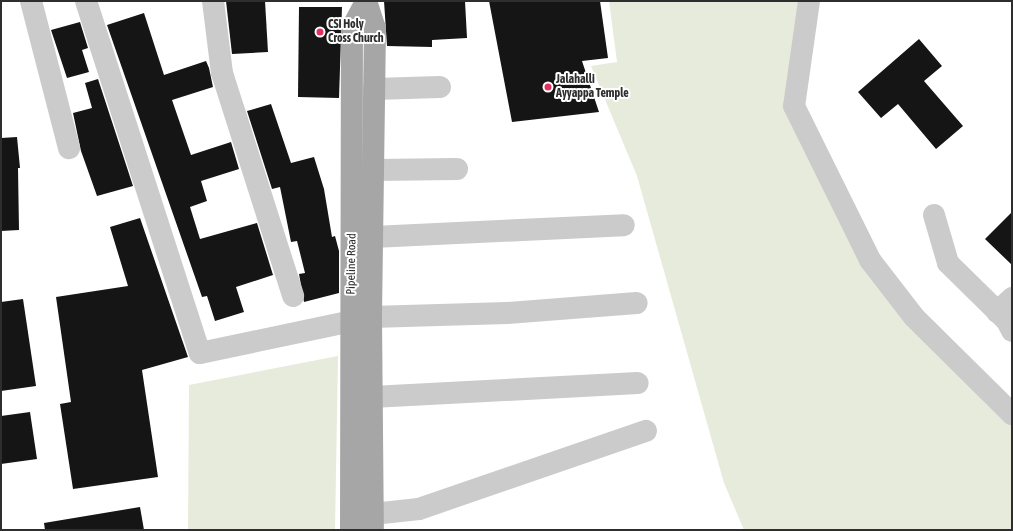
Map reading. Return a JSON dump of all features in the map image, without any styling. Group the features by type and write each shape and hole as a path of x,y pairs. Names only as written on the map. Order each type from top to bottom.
{"main road":[{"name":"Pipeline Road","path":"350,530 361,319 352,28 366,2"},
{"name":"Pipeline Road","path":"366,2 375,28 373,237 361,319 372,397 373,522"}],"street":[{"path":"31,1 69,148"},
{"path":"86,1 200,353 361,319 507,313 637,303"},
{"path":"213,1 222,73 293,296"},
{"path":"808,1 794,106 870,260 914,317 1012,414"},
{"path":"374,89 440,87"},
{"path":"374,170 458,169"},
{"path":"934,215 948,263 1004,305 1012,331"},
{"path":"373,237 624,226"},
{"path":"372,397 638,383"},
{"path":"373,522 419,509 646,430"}],"green space":[{"path":"609,1 800,1 786,103 866,264 1012,423 1012,530 744,530 724,483 637,176 591,66 617,62"},
{"path":"338,356 335,530 188,530 189,385"}],"building":[{"path":"226,1 265,1 268,52 232,54"},
{"path":"384,1 465,1 467,38 432,40 432,47 387,46"},
{"name":"Jalahalli Ayyappa Temple","path":"489,1 600,1 608,58 582,61 599,112 512,122"},
{"path":"299,7 342,7 339,98 298,97"},
{"path":"144,13 164,75 206,61 209,68 213,87 172,100 191,155 231,142 239,169 201,181 207,201 190,207 200,239 257,223 273,275 236,287 244,312 215,321 207,296 202,297 107,25"},
{"path":"80,22 88,48 82,50 89,72 67,78 51,30"},
{"path":"919,39 942,66 924,81 963,126 936,149 898,104 881,118 858,92"},
{"path":"98,79 133,186 97,196 81,151 73,113 92,108 85,83"},
{"path":"271,104 291,163 314,157 324,189 332,237 335,236 339,251 339,293 304,302 299,274 305,273 297,241 291,242 280,187 272,189 247,111"},
{"path":"17,137 20,168 18,168 19,230 1,231 1,138"},
{"path":"1012,212 1012,265 985,239"},
{"path":"140,218 188,357 142,370 158,477 73,489 60,404 71,402 56,297 128,286 110,227"},
{"path":"23,299 36,386 1,391 1,302"},
{"path":"30,412 37,459 1,464 1,416"},
{"path":"140,507 144,530 45,530 44,523"}],"place":[{"name":"CSI Holy Cross Church","path":"320,32"},
{"name":"Jalahalli Ayyappa Temple","path":"548,87"}]}
